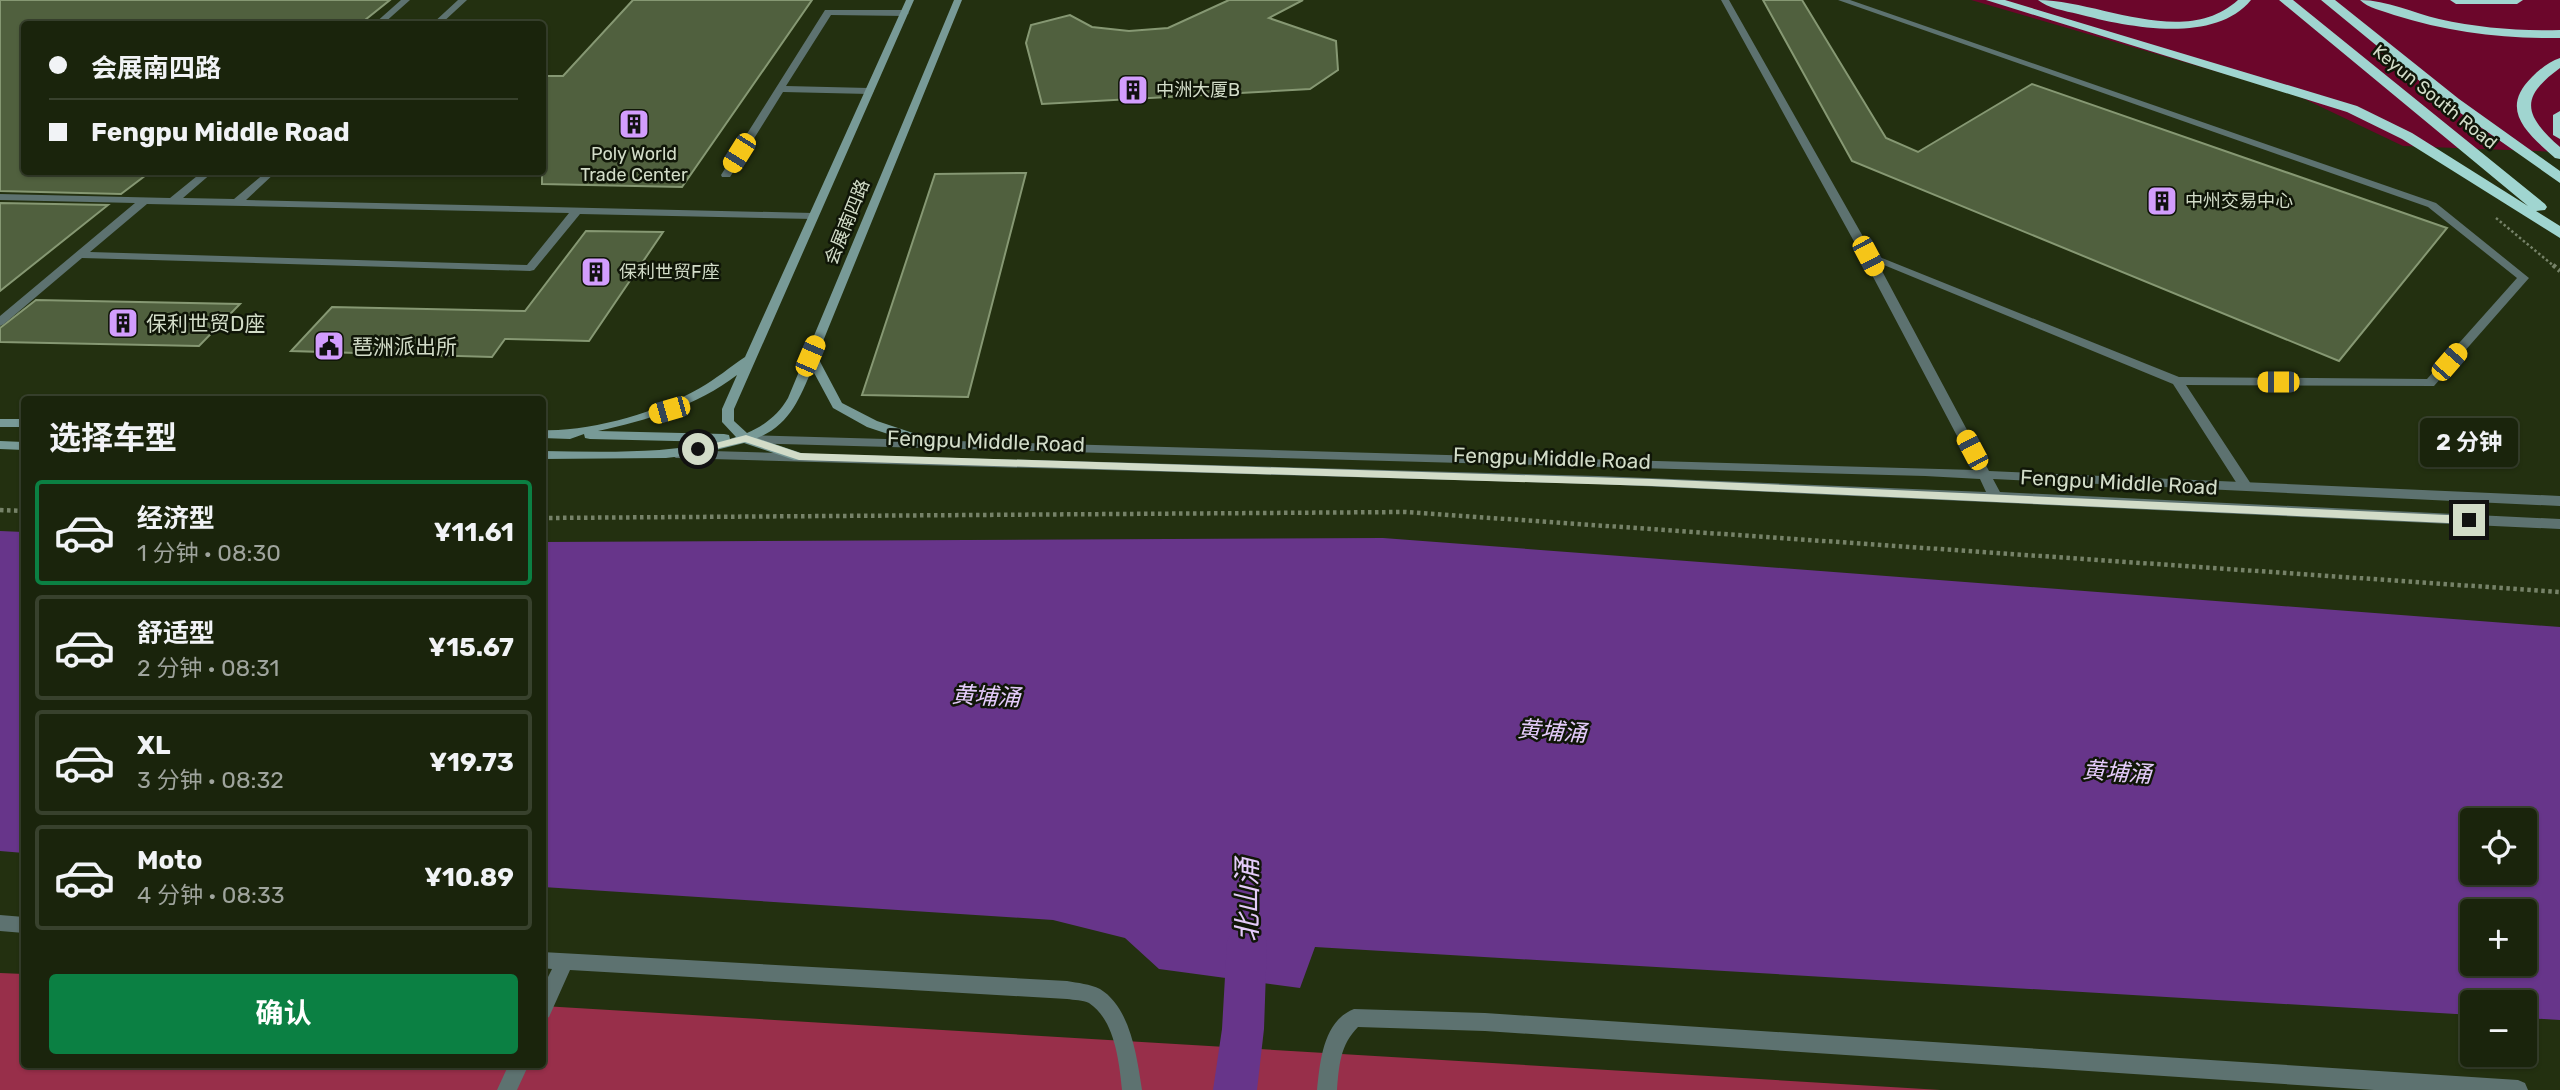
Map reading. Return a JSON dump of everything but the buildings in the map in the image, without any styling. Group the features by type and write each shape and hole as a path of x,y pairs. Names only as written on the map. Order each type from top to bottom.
{"highway":[{"path":"1992,0 2280,85 2351,109 2407,136 2560,233"},
{"path":"2044,0 2098,17 2160,24 2212,20 2229,14 2245,0"},
{"name":"Keyun South Road","path":"2286,0 2560,225"},
{"name":"Keyun South Road","path":"2327,0 2454,102 2560,178"},
{"path":"2366,0 2395,11 2465,29 2500,33 2560,34"},
{"path":"2456,0 2518,0"},
{"path":"2560,62 2531,85 2523,97 2522,110 2528,124 2560,155"},
{"path":"2560,115 2560,135"}],"street":[{"path":"382,21 406,0"},
{"path":"439,21 463,0"},
{"name":"会展南四路","path":"746,439 728,422 728,410 910,0"},
{"name":"会展南四路","path":"675,454 746,439 779,420 787,409 958,0"},
{"path":"1725,0 1868,256 1996,497"},
{"path":"1842,0 2432,205 2523,278 2430,383 2177,381 1868,256"},
{"path":"726,175 828,12 905,13"},
{"path":"780,89 869,91"},
{"path":"173,201 204,175"},
{"path":"236,203 268,175"},
{"path":"0,197 813,216"},
{"path":"0,321 144,201"},
{"path":"79,255 530,268 577,210"},
{"path":"810,356 837,405 872,424 932,444"},
{"path":"560,435 669,410 727,378 752,357"},
{"path":"2177,381 2246,487"},
{"path":"0,423 21,424"},
{"name":"Fengpu Middle Road","path":"546,434 1985,474 2560,502"},
{"path":"746,439 799,457"},
{"path":"0,445 21,446"},
{"name":"Fengpu Middle Road","path":"546,454 799,457 1585,480 2560,524"},
{"path":"0,923 21,925"},
{"path":"546,960 1067,990 1093,995 1114,1018 1129,1065 1132,1090"},
{"path":"546,1002 565,961"},
{"path":"1327,1090 1330,1055 1338,1032 1354,1018 1485,1022 2518,1090"},
{"path":"507,1090 517,1068"}],"path":[{"path":"0,510 21,511"},
{"path":"546,518 1405,512 2560,592"}],"shaded area":[{"path":"1971,0 2560,0 2560,152 2403,146 2294,94"},
{"path":"0,973 21,974 21,1068 546,1068 546,1006 1941,1090 0,1090"}],"water":[{"path":"0,531 21,532 21,853 0,851"},
{"name":"黄埔涌","path":"1383,538 2560,627 2560,1020 2537,1019 2537,990 2460,990 2460,1014 1315,947 1300,988 1159,969 1125,938 1053,920 546,887 546,542"}],"waterway":[{"name":"北山涌","path":"1235,1090 1243,1029 1247,942"}],"place":[{"name":"中洲大厦B","path":"1133,90"},
{"name":"Poly World Trade Center","path":"634,124"},
{"name":"中州交易中心","path":"2162,201"},
{"name":"保利世贸F座","path":"596,272"},
{"name":"保利世贸D座","path":"123,323"},
{"name":"琶洲派出所","path":"329,346"}],"route":[{"path":"698,449 746,439 799,457 1652,482 2469,520"}]}
